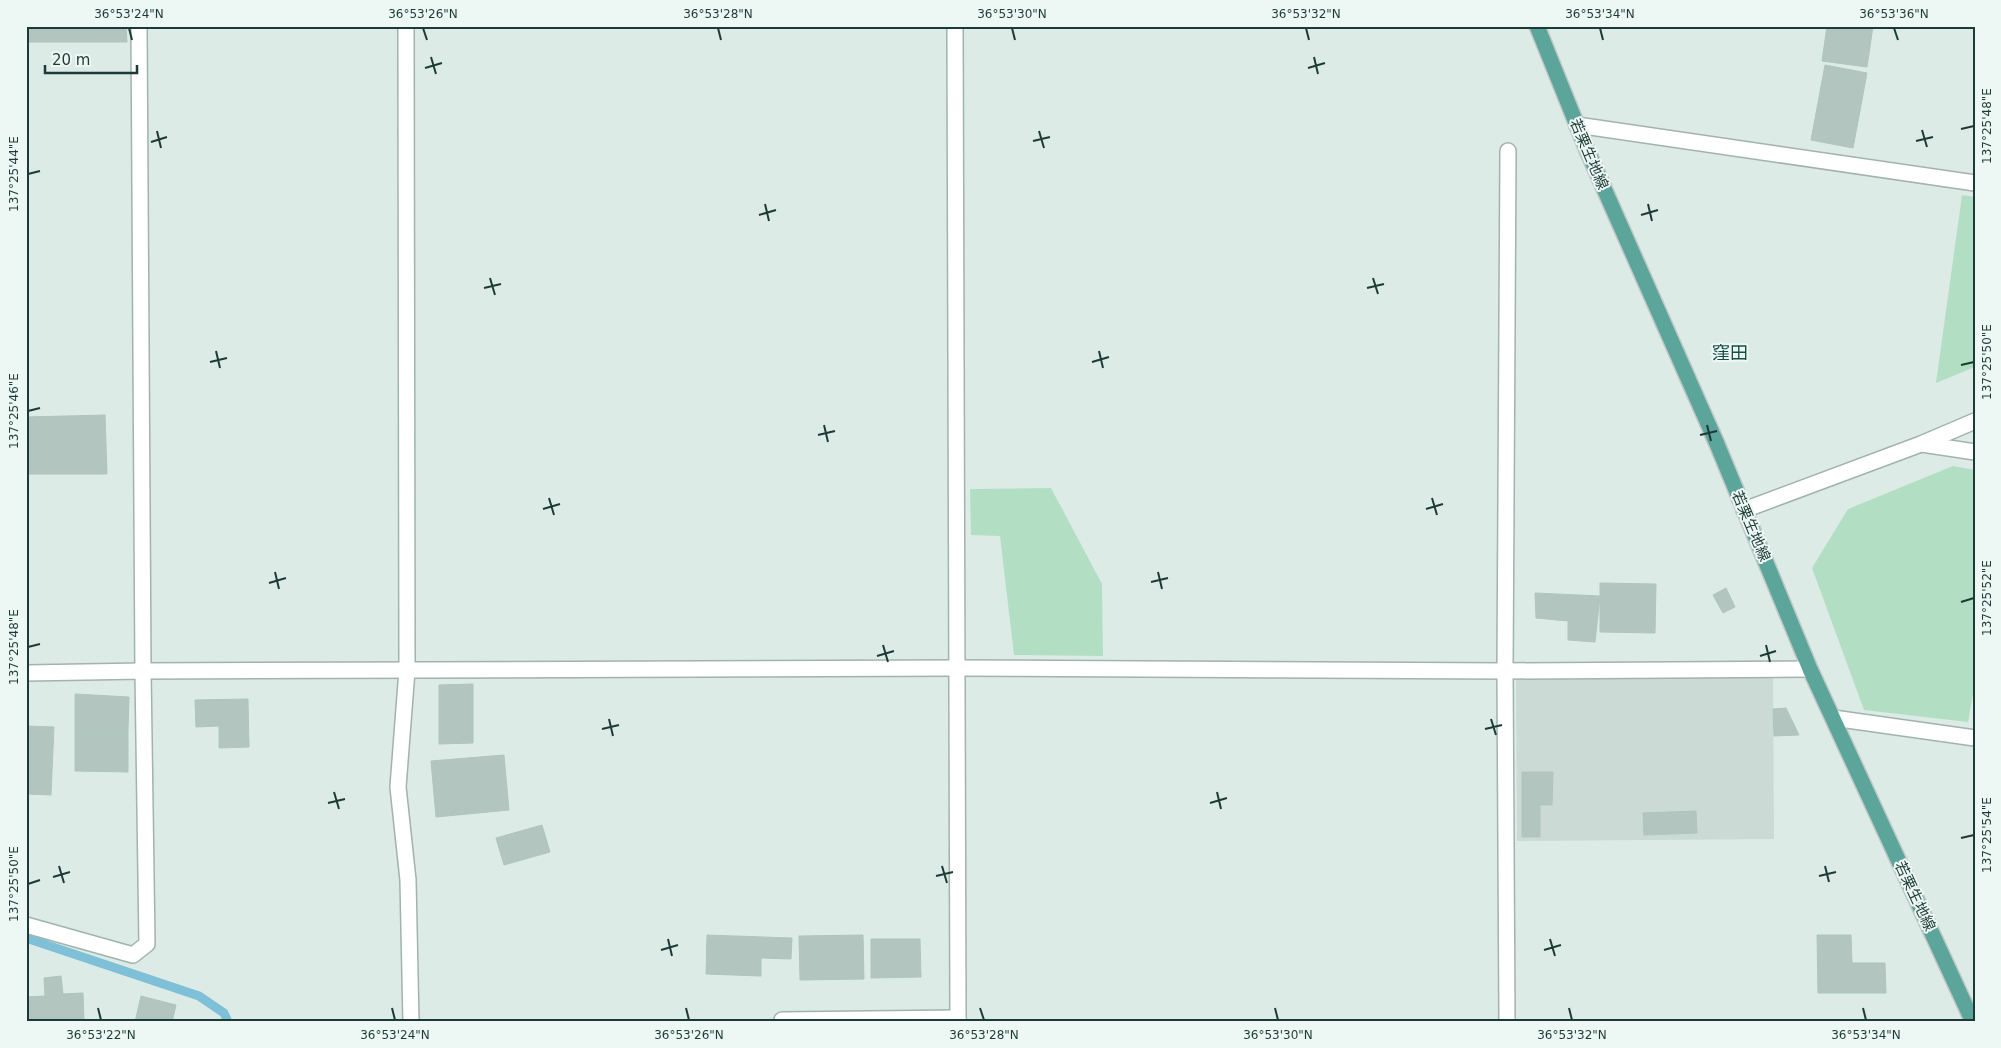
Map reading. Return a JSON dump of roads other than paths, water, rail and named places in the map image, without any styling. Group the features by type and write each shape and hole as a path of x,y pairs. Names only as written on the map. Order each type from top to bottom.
{"main road":[{"name":"若栗生地線","path":"1537,26 1577,125 1744,510 1810,669 1973,1022"}],"street":[{"path":"26,925 133,955 147,944 143,671 139,26"},
{"path":"406,26 407,670 398,787 408,880 411,1022"},
{"path":"782,1022 782,1020 958,1020 955,26"},
{"path":"1577,125 1975,183"},
{"path":"1507,1022 1505,671 1508,151"},
{"path":"1744,510 1921,444 1975,421"},
{"path":"1921,444 1975,452"},
{"path":"26,673 957,668 1505,671 1810,669"},
{"path":"1833,718 1975,738"}],"waterway":[{"path":"26,938 199,996 224,1013 228,1022"}],"district":[{"name":"窪田","path":"1730,353"}]}
